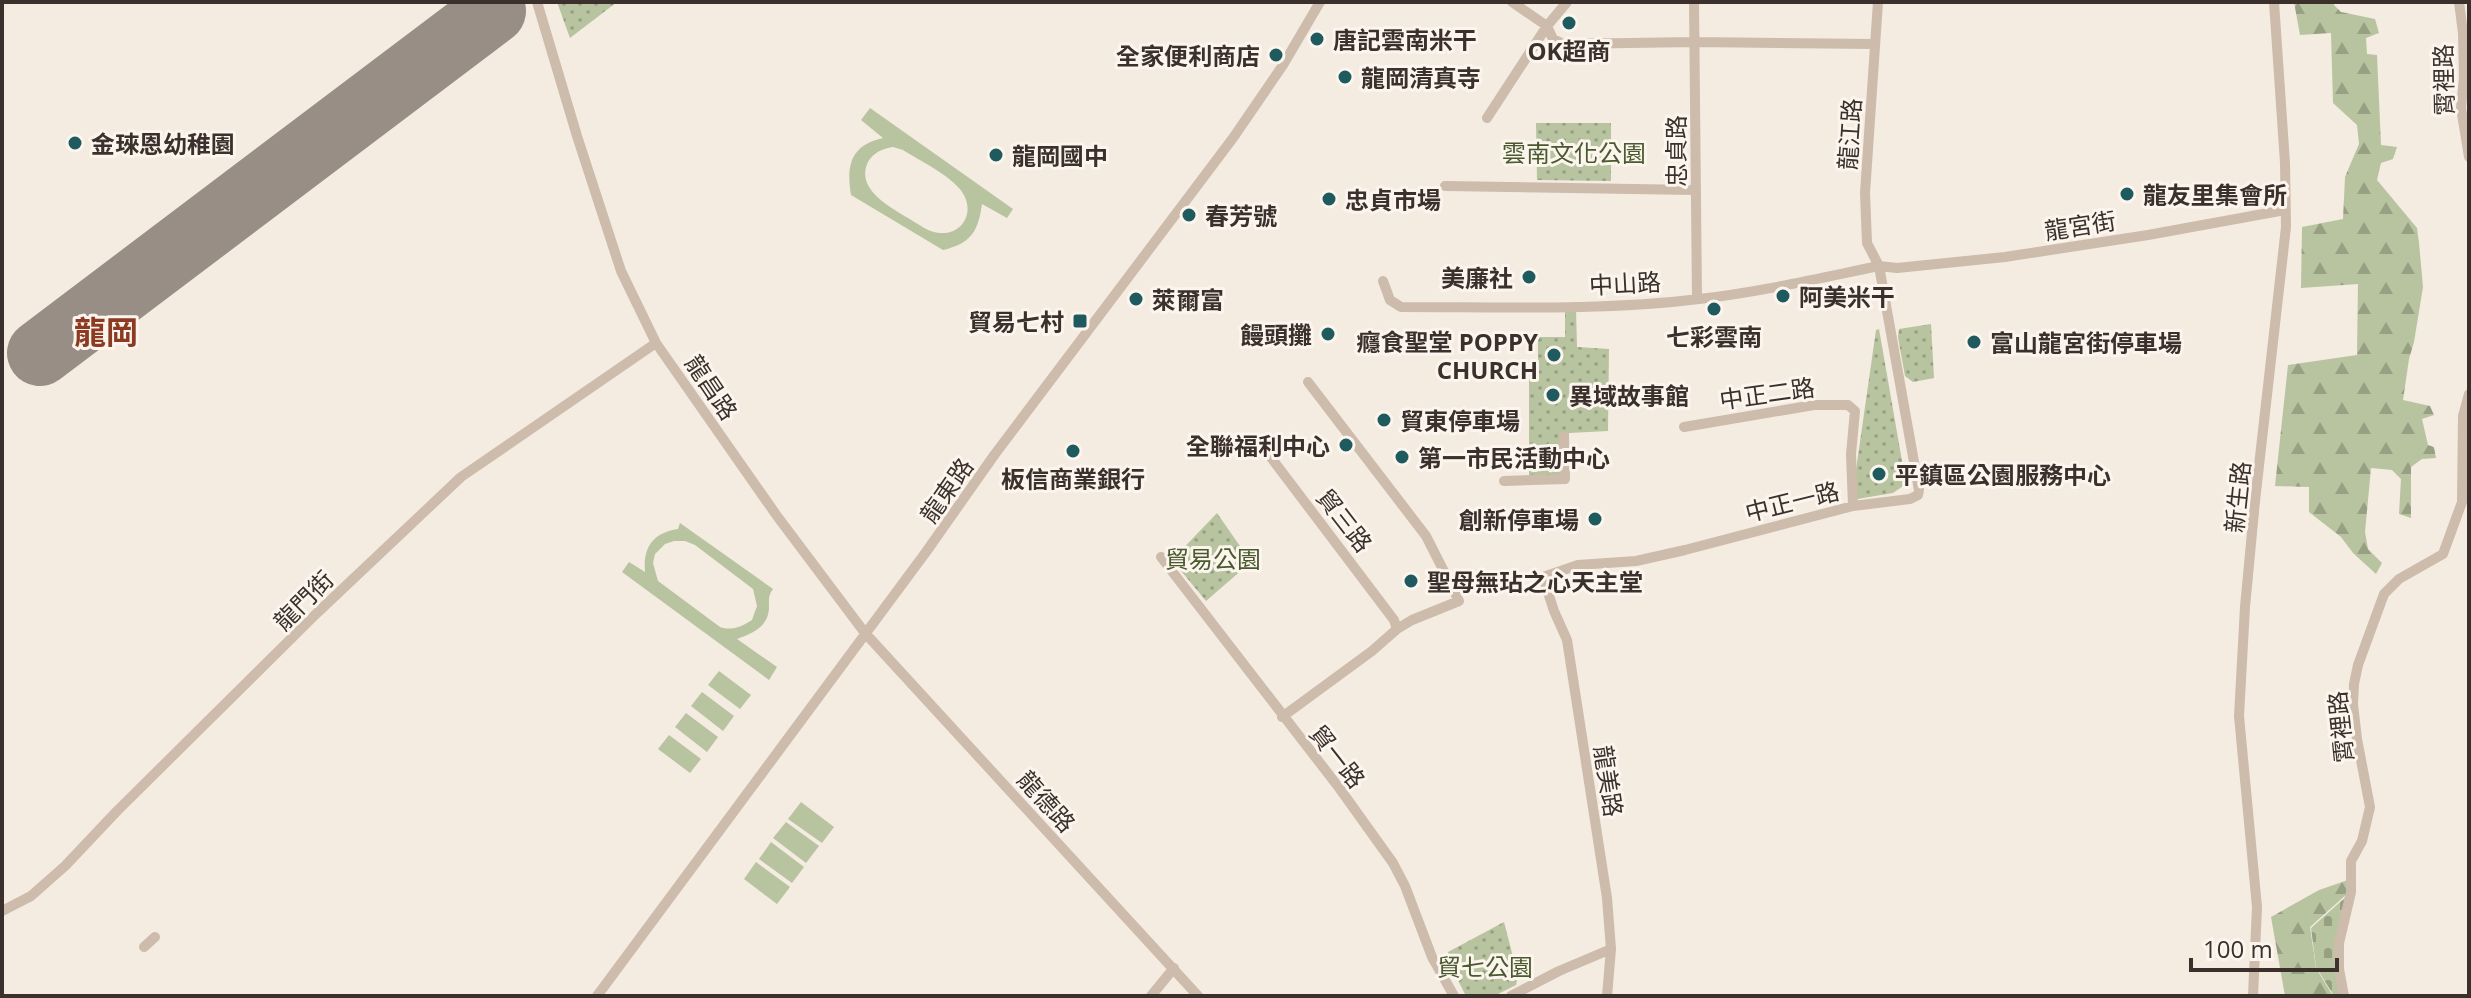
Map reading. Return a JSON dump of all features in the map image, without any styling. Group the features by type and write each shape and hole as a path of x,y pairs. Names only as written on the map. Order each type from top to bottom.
{"street":[{"name":"龍昌路","path":"537,2 624,278 656,343 787,529 865,633"},
{"name":"龍東路","path":"597,996 1106,305 1233,138 1283,65 1320,2"},
{"path":"1512,2 1547,26 1553,39 1563,44 1874,44"},
{"path":"1487,118 1547,26 1567,2"},
{"name":"忠貞路","path":"1694,2 1697,299"},
{"name":"龍江路","path":"1878,2 1865,193 1867,243 1879,266"},
{"name":"新生路","path":"2253,996 2257,907 2239,716 2245,607 2286,227 2285,163 2274,2"},
{"name":"霄裡路","path":"2459,2 2464,78 2461,108 2469,157"},
{"path":"1445,186 1695,190"},
{"name":"龍宮街","path":"1879,266 1897,268 2005,257 2285,210"},
{"name":"中山路","path":"1383,281 1390,300 1401,307 1569,306 1697,299 1879,266"},
{"name":"中正一路","path":"1543,577 1578,565 1636,561 1853,506 1910,499 1918,495 1879,266"},
{"name":"龍門街","path":"2,911 31,896 65,866 317,613 461,477 656,343"},
{"path":"1282,717 1362,659 1397,629 1459,601 1426,536 1308,382"},
{"name":"霄裡路","path":"2344,996 2339,969 2339,943 2351,892 2351,861 2362,841 2370,807 2357,739 2354,684 2384,594 2399,579 2443,554 2450,539 2462,502 2463,416 2469,394"},
{"name":"中正二路","path":"1684,427 1814,405 1848,405 1855,411 1851,454 1853,506"},
{"path":"1504,481 1565,479 1564,436"},
{"name":"貿三路","path":"1257,439 1361,575 1394,620 1397,629"},
{"name":"貿一路","path":"1161,557 1340,789 1393,863 1432,957 1454,996"},
{"name":"龍美路","path":"1543,577 1567,640 1607,898 1611,949 1607,996"},
{"name":"龍德路","path":"865,633 1198,996"},
{"path":"144,947 155,937"},
{"path":"1511,996 1611,949"},
{"path":"1151,996 1174,968"}],"green space":[{"path":"557,2 617,2 570,38"},
{"path":"2294,2 2335,2 2334,5 2341,12 2375,19 2379,33 2366,38 2367,54 2377,55 2381,145 2397,147 2393,159 2381,163 2377,180 2417,228 2423,287 2403,400 2430,406 2434,415 2422,419 2428,445 2434,447 2436,458 2422,459 2411,467 2411,518 2399,514 2401,479 2392,470 2371,468 2365,532 2368,549 2382,563 2376,574 2341,537 2309,512 2309,487 2275,486 2288,365 2357,355 2358,284 2301,288 2302,227 2343,219 2345,177 2359,144 2357,125 2333,103 2331,33 2300,35"},
{"path":"870,108 1013,209 1007,218 982,204 972,234 961,244 943,250 851,195 849,174 853,158 864,146 883,138 861,120","holes":["893,147 903,150 959,188 968,208 961,225 954,230 933,232 921,226 891,208 867,183 865,173 873,156"]},
{"name":"雲南文化公園","path":"1536,123 1611,123 1611,181 1537,180"},
{"path":"1565,309 1576,309 1577,347 1609,349 1608,431 1569,433 1567,484 1529,483 1529,372 1538,372 1538,337 1565,337"},
{"path":"1931,324 1934,378 1913,382 1905,376 1899,329"},
{"path":"1879,329 1906,484 1893,493 1857,499 1853,491 1876,330"},
{"name":"貿易公園","path":"1217,513 1251,562 1206,601 1172,560"},
{"path":"680,523 773,589 763,625 737,639 777,667 769,680 622,572 629,562 645,572 651,543 662,534 678,529","holes":["685,541 695,545 753,589 757,606 752,620 736,628 720,627 658,581 653,563 655,554 665,544"]},
{"path":"719,671 751,695 740,709 708,685"},
{"path":"702,692 734,716 723,731 691,706"},
{"path":"686,713 718,737 707,752 675,727"},
{"path":"669,735 701,759 690,773 658,749"},
{"path":"801,802 834,827 822,843 788,819"},
{"path":"786,822 819,846 806,863 773,838"},
{"path":"771,842 804,867 792,883 759,859"},
{"path":"756,862 790,887 777,904 744,879"},
{"path":"2348,880 2347,894 2310,927 2316,968 2333,996 2285,996 2271,917 2319,890"},
{"path":"2349,894 2336,946 2340,996 2334,996 2316,967 2311,928"},
{"name":"貿七公園","path":"1504,922 1518,976 1516,985 1494,996 1466,996 1447,959 1448,952"}],"runway":[{"path":"40,353 493,11"}],"place":[{"name":"OK超商","path":"1569,23"},
{"name":"唐記雲南米干","path":"1317,39"},
{"name":"全家便利商店","path":"1276,55"},
{"name":"龍岡清真寺","path":"1345,77"},
{"name":"金琜恩幼稚園","path":"75,143"},
{"name":"龍岡國中","path":"996,155"},
{"name":"龍友里集會所","path":"2127,194"},
{"name":"忠貞市場","path":"1329,199"},
{"name":"春芳號","path":"1189,215"},
{"name":"美廉社","path":"1529,277"},
{"name":"阿美米干","path":"1783,296"},
{"name":"萊爾富","path":"1136,299"},
{"name":"七彩雲南","path":"1714,309"},
{"name":"貿易七村","path":"1080,321"},
{"name":"饅頭攤","path":"1328,334"},
{"name":"富山龍宮街停車場","path":"1974,342"},
{"name":"癮食聖堂 POPPY CHURCH","path":"1554,355"},
{"name":"異域故事館","path":"1553,395"},
{"name":"貿東停車場","path":"1384,420"},
{"name":"全聯福利中心","path":"1346,445"},
{"name":"板信商業銀行","path":"1073,451"},
{"name":"第一市民活動中心","path":"1402,457"},
{"name":"平鎮區公園服務中心","path":"1879,474"},
{"name":"創新停車場","path":"1595,519"},
{"name":"聖母無玷之心天主堂","path":"1411,581"}],"district":[{"name":"龍岡","path":"106,331"}]}
